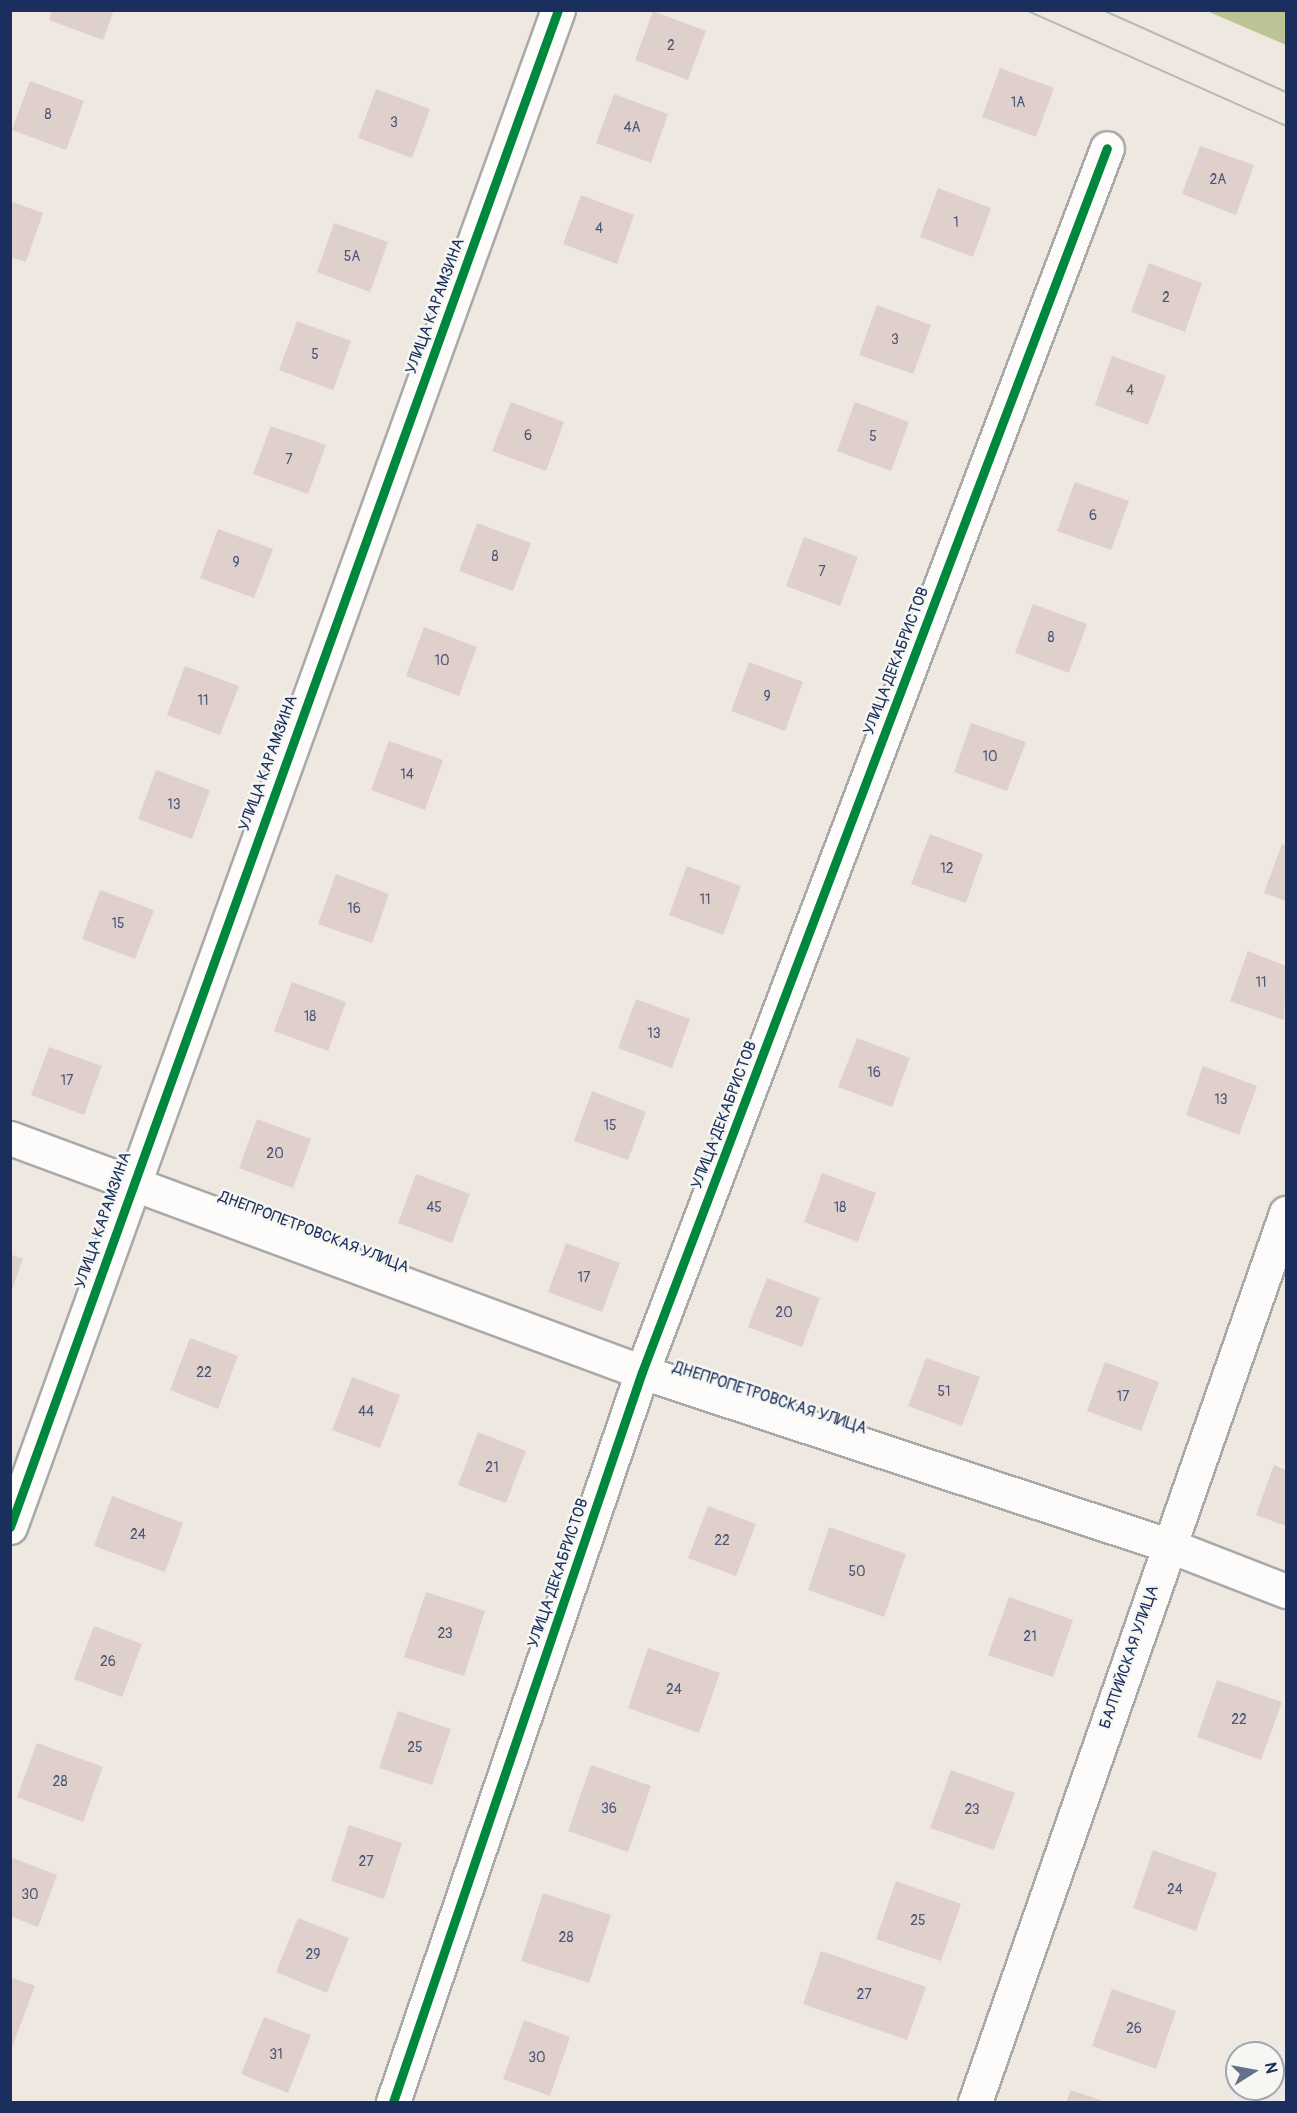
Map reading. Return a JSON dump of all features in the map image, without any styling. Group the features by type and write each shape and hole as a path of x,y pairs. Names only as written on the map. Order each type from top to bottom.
{"street":[{"name":"УЛИЦА КАРАМЗИНА","path":"10,1527 132,1180 558,10"},
{"name":"УЛИЦА ДЕКАБРИСТОВ","path":"393,2103 642,1372 1107,148"},
{"name":"ДНЕПРОПЕТРОВСКАЯ УЛИЦА","path":"10,1138 132,1180 642,1372 1168,1545 1287,1591"},
{"name":"БАЛТИЙСКАЯ УЛИЦА","path":"975,2103 1168,1545 1287,1214"}],"green space":[{"path":"1207,11 1286,11 1286,45"}],"building":[{"path":"52,10 114,10 103,40 49,20"},
{"path":"653,11 706,31 688,80 635,60"},
{"path":"1000,68 1054,88 1036,137 982,117"},
{"path":"30,81 84,101 66,150 12,130"},
{"path":"376,89 430,109 412,158 358,138"},
{"path":"614,94 668,114 651,163 596,143"},
{"path":"1200,146 1254,165 1236,215 1182,194"},
{"path":"938,188 991,208 973,257 920,237"},
{"path":"581,195 634,215 617,264 563,244"},
{"path":"10,201 43,213 26,262 10,257"},
{"path":"334,223 388,242 370,292 317,272"},
{"path":"1149,263 1202,283 1185,332 1131,312"},
{"path":"877,305 931,325 913,374 859,355"},
{"path":"297,321 351,341 333,390 279,370"},
{"path":"1112,356 1166,376 1148,425 1095,405"},
{"path":"511,402 564,422 546,471 492,451"},
{"path":"855,402 909,422 891,471 837,451"},
{"path":"271,426 326,445 308,494 253,474"},
{"path":"1075,482 1129,501 1111,550 1057,531"},
{"path":"477,523 531,543 513,591 459,571"},
{"path":"218,529 273,549 254,598 200,578"},
{"path":"804,537 858,557 840,606 786,586"},
{"path":"1033,604 1087,624 1069,673 1015,653"},
{"path":"424,627 477,647 459,696 406,676"},
{"path":"749,662 803,682 785,731 731,711"},
{"path":"185,666 239,686 220,735 167,715"},
{"path":"971,723 1026,742 1007,791 954,772"},
{"path":"389,741 443,760 425,810 371,790"},
{"path":"156,770 210,790 192,839 138,819"},
{"path":"930,834 983,854 966,903 911,884"},
{"path":"1282,844 1286,846 1286,901 1264,893"},
{"path":"687,866 741,886 723,935 669,915"},
{"path":"336,874 389,894 372,943 318,924"},
{"path":"100,890 154,910 135,959 82,939"},
{"path":"1248,951 1286,966 1284,1020 1230,1001"},
{"path":"292,982 346,1002 328,1051 274,1031"},
{"path":"636,999 690,1019 672,1068 618,1048"},
{"path":"857,1038 910,1058 892,1107 838,1087"},
{"path":"49,1047 102,1066 84,1115 31,1095"},
{"path":"1203,1066 1257,1086 1239,1135 1186,1115"},
{"path":"592,1091 646,1112 628,1160 574,1141"},
{"path":"257,1119 311,1139 293,1188 239,1168"},
{"path":"822,1173 876,1193 858,1242 804,1222"},
{"path":"416,1174 470,1194 452,1243 398,1223"},
{"path":"566,1243 620,1263 602,1312 548,1292"},
{"path":"10,1254 23,1259 11,1292 10,1292"},
{"path":"767,1278 820,1298 802,1347 748,1327"},
{"path":"190,1338 238,1356 218,1409 170,1390"},
{"path":"926,1358 980,1377 962,1426 908,1406"},
{"path":"1105,1362 1159,1382 1141,1431 1087,1411"},
{"path":"352,1377 400,1395 380,1448 332,1430"},
{"path":"478,1432 526,1451 506,1503 458,1485"},
{"path":"1274,1465 1286,1470 1286,1526 1256,1515"},
{"path":"112,1496 183,1523 165,1572 94,1546"},
{"path":"708,1506 756,1524 736,1576 688,1558"},
{"path":"829,1527 906,1554 884,1617 808,1590"},
{"path":"426,1592 485,1611 464,1676 404,1657"},
{"path":"1009,1597 1073,1620 1053,1677 988,1655"},
{"path":"94,1626 142,1644 122,1697 74,1679"},
{"path":"648,1648 720,1673 699,1733 628,1708"},
{"path":"1217,1680 1282,1702 1261,1760 1197,1737"},
{"path":"398,1711 451,1729 432,1785 379,1768"},
{"path":"37,1743 103,1767 83,1822 17,1797"},
{"path":"591,1765 651,1786 628,1852 568,1831"},
{"path":"951,1770 1015,1793 994,1850 930,1828"},
{"path":"349,1825 402,1843 384,1899 331,1881"},
{"path":"1153,1850 1217,1873 1196,1931 1133,1908"},
{"path":"10,1857 57,1875 38,1927 10,1916"},
{"path":"896,1881 961,1904 941,1961 876,1939"},
{"path":"543,1893 611,1915 589,1983 521,1961"},
{"path":"298,1918 349,1938 327,1993 276,1972"},
{"path":"821,1951 926,1987 907,2040 803,2004"},
{"path":"10,1977 35,1986 11,2050 10,2050"},
{"path":"1112,1989 1176,2011 1156,2069 1092,2046"},
{"path":"264,2017 311,2035 288,2093 241,2074"},
{"path":"524,2020 570,2037 550,2096 503,2079"},
{"path":"1071,2090 1106,2102 1066,2102"}],"tram line":[{"path":"1026,10 1286,126"},
{"path":"1103,10 1286,92"}],"cycle path":[{"path":"10,1527 558,10"},
{"path":"393,2102 642,1372 1107,148"}]}
